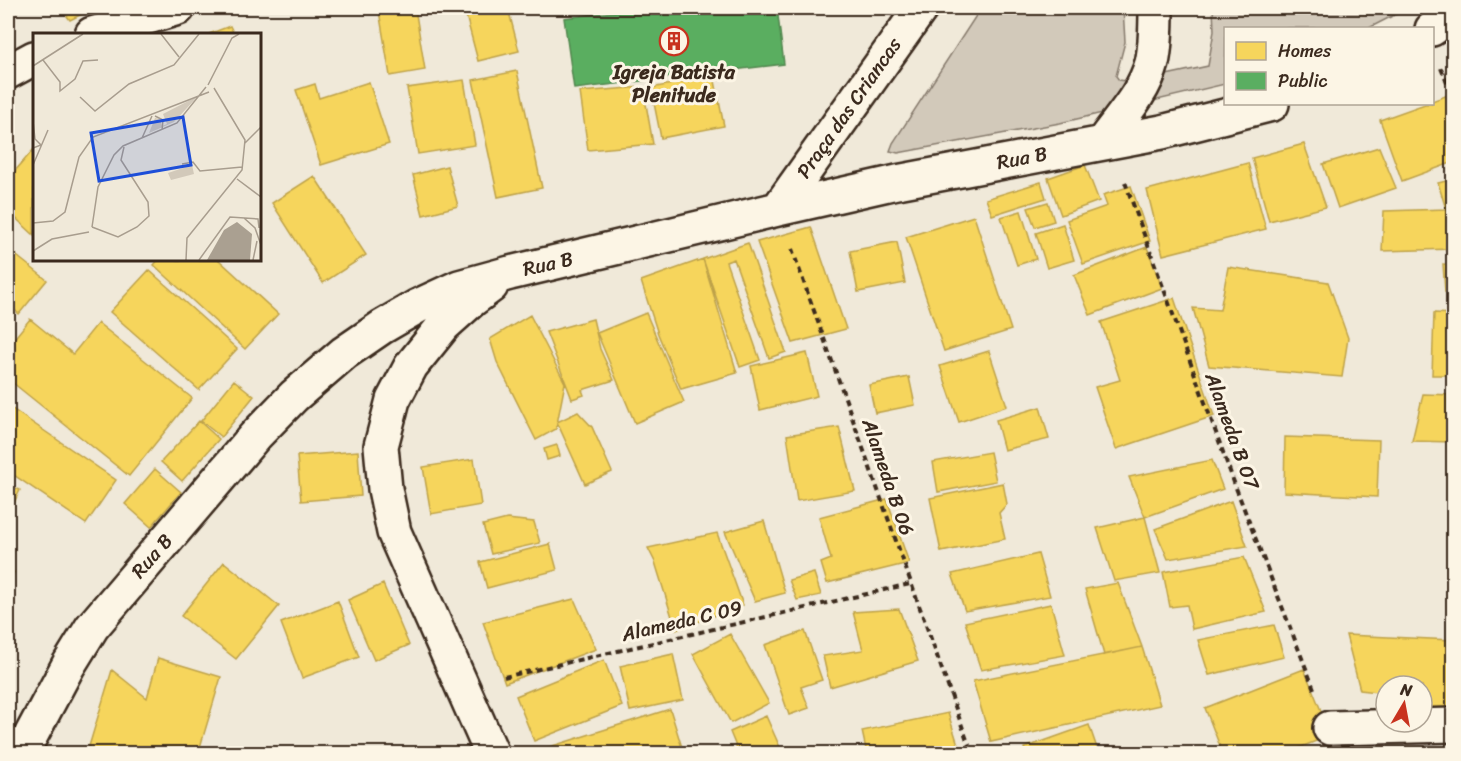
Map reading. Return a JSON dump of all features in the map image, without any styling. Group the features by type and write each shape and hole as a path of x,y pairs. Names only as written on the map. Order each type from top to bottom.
{"street":[{"path":"95,33 178,8"},
{"name":"Praça das Criancas","path":"778,209 921,8"},
{"path":"1107,142 1141,89 1152,63 1156,8"},
{"path":"1434,28 1454,13"},
{"path":"8,72 33,59"},
{"name":"Rua B","path":"21,753 92,627 255,436 294,396 344,353 418,306 459,287 510,273 778,209 897,182 1162,132 1268,105"},
{"path":"492,753 394,532 385,489 381,446 393,400 411,366 444,325 472,300 510,273"},
{"path":"1330,728 1454,725"}],"path":[{"path":"1441,67 1454,100"},
{"name":"Alameda B 07","path":"1107,142 1236,488 1330,728"},
{"name":"Alameda B 06","path":"778,209 972,753"},
{"name":"Alameda C 09","path":"462,687 910,584"}],"shaded area":[{"path":"981,8 1123,8 1125,42 1116,76 1119,80 1134,82 1208,66 1214,31 1213,8 1408,8 1371,27 1224,27 1224,84 1060,123 898,153 890,151"}],"building: Homes":[{"path":"61,8 94,8 70,20"},
{"path":"415,8 425,70 390,76 379,11"},
{"path":"464,8 508,8 519,51 478,61"},
{"path":"230,26 234,33 212,33"},
{"path":"517,71 542,188 498,197 473,80"},
{"path":"714,76 724,126 661,138 651,88"},
{"path":"464,80 475,145 418,154 407,88"},
{"path":"369,82 389,144 321,165 296,90 315,84 319,98"},
{"path":"643,87 653,144 588,150 580,92"},
{"path":"1451,94 1454,101 1454,162 1402,181 1380,120 1422,105 1434,105 1434,100"},
{"path":"1304,144 1326,207 1269,221 1252,158"},
{"path":"1379,147 1396,188 1338,208 1323,164"},
{"path":"33,150 33,234 8,211 8,179"},
{"path":"1248,163 1266,229 1163,255 1147,190"},
{"path":"1085,165 1099,201 1061,215 1048,178"},
{"path":"447,166 458,206 423,215 413,175"},
{"path":"314,176 366,255 323,283 272,203"},
{"path":"1454,179 1454,249 1382,251 1384,211 1446,209 1438,183"},
{"path":"1041,182 1046,198 992,215 986,199"},
{"path":"1131,186 1150,241 1083,264 1067,220 1107,206 1103,195"},
{"path":"1048,202 1054,221 1035,227 1028,208"},
{"path":"1021,211 1036,259 1017,265 1001,217"},
{"path":"974,216 1011,330 944,351 906,237"},
{"path":"1063,224 1074,260 1047,268 1036,233"},
{"path":"811,227 846,329 793,343 757,242"},
{"path":"897,242 905,283 858,292 850,251"},
{"path":"748,243 786,352 769,358 734,259 726,262 760,360 740,367 703,259"},
{"path":"1147,247 1162,288 1090,315 1074,275"},
{"path":"8,249 47,280 19,314 8,304"},
{"path":"703,259 737,373 681,389 658,334 641,281"},
{"path":"157,261 220,261 278,314 245,349 154,265"},
{"path":"1443,264 1454,265 1454,293 1445,292"},
{"path":"1228,267 1328,282 1348,338 1342,377 1209,366 1193,308 1220,310"},
{"path":"149,270 237,349 199,390 110,312"},
{"path":"1174,298 1214,416 1116,449 1095,387 1120,380 1101,322"},
{"path":"646,313 684,402 635,423 597,333"},
{"path":"1434,313 1454,314 1454,375 1432,375"},
{"path":"530,315 565,383 556,429 536,440 497,362 490,339"},
{"path":"30,319 73,354 98,323 192,398 129,476 8,379 8,346"},
{"path":"593,319 600,349 614,380 582,390 584,395 572,399 546,332"},
{"path":"989,351 1007,406 959,422 940,366"},
{"path":"807,353 817,396 760,410 751,366"},
{"path":"909,377 915,405 875,413 869,385"},
{"path":"234,380 254,396 221,437 201,421"},
{"path":"1423,394 1454,395 1454,442 1412,441"},
{"path":"8,406 116,480 86,524 8,471"},
{"path":"1040,407 1049,439 1004,450 996,420"},
{"path":"578,412 592,427 612,472 585,484 557,422"},
{"path":"199,421 219,439 182,481 161,462"},
{"path":"839,427 855,491 797,501 787,435"},
{"path":"1285,437 1379,440 1377,497 1284,492"},
{"path":"557,445 560,456 547,460 544,449"},
{"path":"358,451 361,496 301,501 297,456"},
{"path":"990,452 996,481 938,492 933,462"},
{"path":"474,459 481,505 431,514 423,467"},
{"path":"1212,460 1223,489 1145,517 1129,477"},
{"path":"155,469 181,492 151,527 125,504"},
{"path":"1003,483 1007,504 999,513 1005,539 941,552 930,498"},
{"path":"8,484 20,490 8,515"},
{"path":"887,499 909,563 827,583 821,563 831,559 819,517"},
{"path":"1231,501 1247,546 1168,559 1155,529"},
{"path":"1145,517 1160,573 1114,581 1097,528"},
{"path":"507,519 534,522 540,543 491,554 483,525"},
{"path":"764,521 785,593 755,601 725,532"},
{"path":"717,533 743,605 676,630 655,562 648,548"},
{"path":"550,544 557,570 487,588 480,562"},
{"path":"1038,554 1050,596 965,611 952,574"},
{"path":"1244,557 1266,612 1192,629 1187,605 1170,607 1163,572"},
{"path":"224,562 279,606 236,659 181,616"},
{"path":"8,569 14,572 8,588"},
{"path":"814,573 821,595 797,600 789,580"},
{"path":"1118,583 1142,647 1104,655 1085,589"},
{"path":"383,584 409,645 374,660 348,600"},
{"path":"574,599 596,649 505,683 483,622"},
{"path":"338,601 359,657 302,678 281,623"},
{"path":"1051,604 1065,655 981,670 965,622"},
{"path":"899,609 918,661 830,687 823,656 863,650 853,612"},
{"path":"1274,625 1284,657 1209,675 1198,640"},
{"path":"805,631 822,680 801,687 809,708 789,715 765,645"},
{"path":"730,634 769,703 731,723 693,654"},
{"path":"1346,635 1452,640 1454,711 1434,712 1434,674 1374,674 1374,692 1360,690"},
{"path":"1142,647 1160,705 991,742 973,681"},
{"path":"673,654 683,700 630,711 620,666"},
{"path":"158,658 221,677 198,754 87,753 112,670 147,698"},
{"path":"604,660 622,706 534,741 516,696"},
{"path":"1304,669 1331,735 1284,754 1223,754 1205,708"},
{"path":"670,709 684,754 545,754 543,749"},
{"path":"948,713 961,754 867,754 862,731"},
{"path":"766,716 783,754 739,754 730,732"},
{"path":"1089,725 1099,754 1026,754 1024,748"}],"building: Public":[{"name":"Igreja Batista Plenitude","path":"645,8 777,8 784,64 574,89 564,18"}],"place":[{"name":"Igreja Batista Plenitude","path":"674,41"}]}
